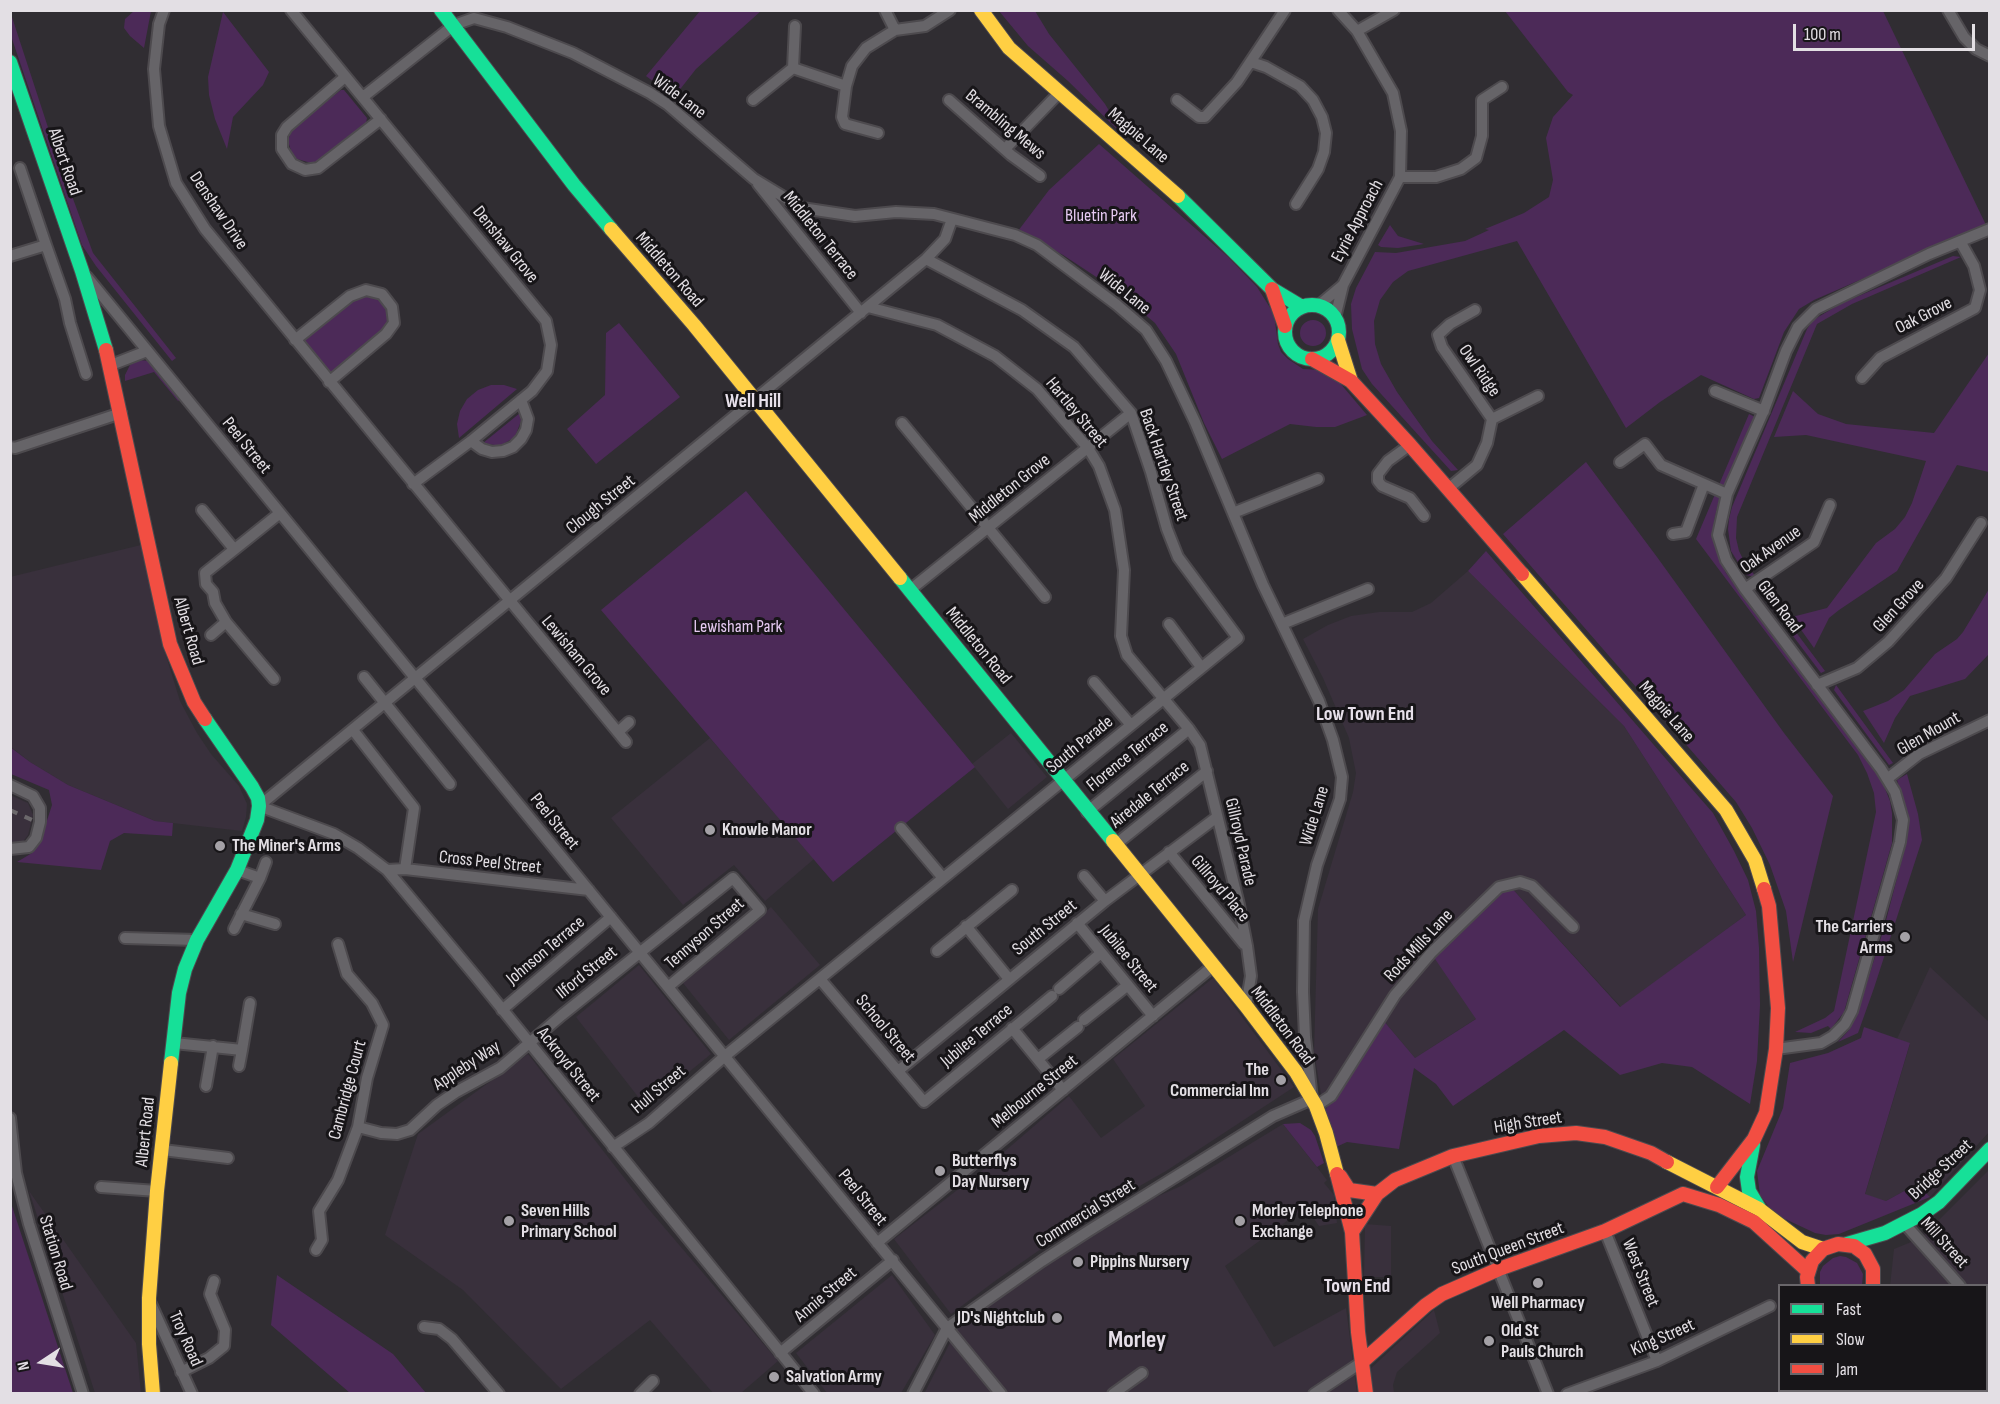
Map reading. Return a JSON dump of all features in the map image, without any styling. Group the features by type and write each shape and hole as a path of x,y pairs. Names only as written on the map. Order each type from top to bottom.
{"street":[{"name":"Denshaw Drive","path":"164,10 159,24 154,69 159,126 176,183 205,229 510,602"},
{"name":"Denshaw Grove","path":"291,10 546,321 551,345 547,371 532,391 471,441 413,484"},
{"name":"Middleton Road","path":"441,10 574,185 694,325 910,590 1246,1006 1296,1072 1314,1102 1326,1132 1352,1232 1366,1394"},
{"path":"885,10 895,30"},
{"path":"878,133 845,124 842,117 846,86 852,66 866,48 895,30 925,26 950,10"},
{"name":"Magpie Lane","path":"981,10 1010,48 1173,191 1272,289 1302,307"},
{"path":"1177,100 1198,117 1205,117 1251,62 1285,10"},
{"name":"Eyrie Approach","path":"1335,318 1344,285 1400,177 1401,131 1393,93 1357,32 1338,10"},
{"path":"1357,32 1394,10"},
{"path":"1948,10 1964,37 1976,49 1989,56"},
{"name":"Wide Lane","path":"363,97 454,25 474,18 491,22 540,39 603,68 667,104 754,179 802,208 855,216 897,212 934,214 1015,235 1036,245 1117,305 1146,330 1166,361 1263,585 1319,701 1334,740 1342,777 1340,799 1317,865 1304,921 1302,992 1305,1037 1314,1102"},
{"path":"753,100 793,68 795,26"},
{"path":"1251,62 1266,67 1300,86 1313,100 1322,117 1326,133 1324,152 1318,170 1296,204"},
{"name":"Albert Road","path":"11,67 82,271 111,365 170,644 194,702 252,787 258,798 259,806 257,820 237,870 197,940 185,969 179,993 149,1298 149,1344 153,1394"},
{"path":"793,68 846,86"},
{"path":"345,76 287,126 282,135 282,149 292,164 305,170 318,168 381,120"},
{"path":"1400,177 1436,177 1479,161 1482,100 1502,87"},
{"path":"1005,149 1059,93"},
{"name":"Brambling Mews","path":"949,100 1040,176"},
{"path":"20,168 65,299 86,374"},
{"name":"Middleton Terrace","path":"754,179 787,223 865,310"},
{"name":"Clough Street","path":"259,806 926,259 945,239 952,219"},
{"name":"Glen Road","path":"1776,1049 1821,1043 1833,1036 1845,1024 1852,1011 1900,842 1903,820 1895,792 1887,779 1745,589 1726,560 1718,535 1727,494 1798,327 1816,309 1989,229"},
{"name":"Oak Grove","path":"1862,378 1880,358 1975,308 1980,290 1974,266 1960,241"},
{"path":"10,256 46,245"},
{"name":"Back Hartley Street","path":"926,259 1022,310 1074,347 1131,413 1178,557 1238,638"},
{"name":"Peel Street","path":"82,271 1001,1394"},
{"name":"Eyrie Approach","path":"1318,306 1344,285"},
{"name":"Magpie Lane","path":"1272,289 1285,326"},
{"path":"295,340 350,296 366,290 382,294 392,307 394,323 386,334 329,382"},
{"path":"1318,306 1327,309 1335,318 1339,330 1338,340 1328,354 1312,359 1300,357 1291,349 1285,338 1285,326 1291,314 1302,307 1318,306"},
{"name":"Hartley Street","path":"865,310 937,325 995,356 1036,389 1088,448 1099,466 1115,510 1124,570 1121,636 1127,656 1164,698"},
{"name":"Owl Ridge","path":"1448,489 1478,465 1487,443 1492,419 1442,347 1438,335 1450,324 1475,310"},
{"name":"Magpie Lane","path":"1338,340 1352,381"},
{"path":"111,365 147,351"},
{"name":"Magpie Lane","path":"1312,359 1352,381 1410,445 1726,810 1755,860 1769,906 1777,997 1776,1049 1766,1113 1754,1139 1721,1186"},
{"path":"1715,391 1764,411"},
{"path":"1492,419 1538,396"},
{"path":"471,441 482,449 492,452 513,447 521,440 528,419 521,400"},
{"path":"10,447 15,448 121,413"},
{"name":"Middleton Grove","path":"910,590 1131,413"},
{"path":"902,423 1045,597"},
{"path":"1620,462 1646,444 1661,465 1727,494"},
{"path":"1410,445 1388,461 1378,474 1378,481 1382,486 1410,498 1424,516"},
{"path":"1233,513 1318,479"},
{"path":"1673,534 1686,532 1704,484"},
{"name":"Oak Avenue","path":"1745,589 1814,542 1830,505"},
{"path":"202,510 234,549"},
{"path":"274,679 226,622 215,603 213,592 206,584 205,573 280,513"},
{"name":"Glen Grove","path":"1817,685 1857,668 1888,642 1946,578 1981,523"},
{"path":"1282,624 1368,589"},
{"name":"Lewisham Grove","path":"510,602 626,742"},
{"path":"211,635 226,622"},
{"path":"1169,624 1201,668"},
{"name":"South Parade","path":"725,1056 1238,638"},
{"path":"364,677 450,784"},
{"path":"1094,682 1131,725"},
{"name":"Gillroyd Parade","path":"1164,698 1200,745 1207,771 1251,976 1246,1006"},
{"name":"Glen Mount","path":"1887,779 1919,754 1989,720"},
{"path":"618,732 629,722"},
{"name":"Florence Terrace","path":"1087,812 1189,729"},
{"path":"353,730 414,808 405,869"},
{"name":"Airedale Terrace","path":"1115,846 1207,771"},
{"path":"10,785 33,796 40,808 40,822 36,838 29,847 10,849"},
{"name":"Ackroyd Street","path":"259,806 334,834 358,848 387,870 814,1394"},
{"name":"South Street","path":"898,1071 1077,923 1217,817"},
{"path":"901,828 943,878"},
{"name":"Gillroyd Place","path":"1169,852 1246,946"},
{"path":"234,928 266,862"},
{"name":"Cross Peel Street","path":"387,870 405,869 589,890"},
{"path":"237,870 260,878"},
{"path":"1084,876 1105,901"},
{"name":"Ilford Street","path":"529,1043 733,878"},
{"name":"Tennyson Street","path":"668,987 760,910 733,878"},
{"name":"Rods Mills Lane","path":"1314,1102 1331,1096 1395,995 1431,953 1499,888 1520,882 1532,886 1573,927"},
{"path":"937,951 1012,890"},
{"path":"241,914 275,924"},
{"name":"Johnson Terrace","path":"502,1010 611,917"},
{"name":"Jubilee Street","path":"1077,923 1153,1016"},
{"path":"966,926 1009,979"},
{"path":"125,938 197,940"},
{"name":"Cambridge Court","path":"316,1250 322,1240 319,1211 338,1180 358,1127 367,1078 383,1025 372,1004 347,974 338,944"},
{"name":"Jubilee Terrace","path":"924,1102 1101,953"},
{"name":"Melbourne Street","path":"878,1242 1213,966"},
{"name":"School Street","path":"820,979 924,1102"},
{"path":"1038,1059 1128,985"},
{"path":"239,1066 250,1003"},
{"path":"1012,1028 1063,1090"},
{"path":"174,1043 242,1050"},
{"name":"Appleby Way","path":"358,1127 381,1133 397,1134 410,1130 437,1105 500,1068 529,1043"},
{"path":"206,1086 213,1046"},
{"name":"Hull Street","path":"613,1147 649,1123 725,1056"},
{"name":"Commercial Street","path":"913,1394 947,1328 1042,1261 1273,1116 1314,1102"},
{"name":"Station Road","path":"10,1119 16,1173 28,1224 83,1394"},
{"name":"High Street","path":"1352,1232 1377,1194 1395,1180 1454,1156 1539,1136 1576,1133 1605,1137 1651,1153 1687,1174 1721,1186 1759,1209 1802,1242 1823,1248"},
{"name":"Magpie Lane","path":"1754,1139 1747,1177 1749,1191 1759,1209"},
{"name":"Bridge Street","path":"1823,1248 1885,1233 1922,1214 1939,1202 1989,1149"},
{"path":"163,1150 228,1158"},
{"path":"1454,1156 1548,1394"},
{"path":"1334,1166 1349,1190 1377,1194"},
{"path":"1687,1174 1683,1194 1719,1204 1754,1222"},
{"name":"Albert Road","path":"101,1186 158,1191"},
{"path":"1721,1186 1730,1203 1792,1254 1808,1271"},
{"name":"South Queen Street","path":"1362,1362 1426,1305 1442,1294 1499,1269 1605,1231 1683,1194"},
{"name":"Mill Street","path":"1904,1223 1958,1284"},
{"name":"West Street","path":"1605,1231 1657,1361"},
{"path":"1870,1261 1885,1233"},
{"path":"1847,1244 1858,1249 1870,1261 1873,1269 1873,1284"},
{"path":"1808,1284 1808,1271 1812,1261 1823,1248"},
{"name":"Annie Street","path":"780,1353 893,1260"},
{"path":"181,1372 209,1358 224,1346 225,1330 210,1293 214,1281"},
{"name":"Troy Road","path":"149,1298 192,1394"},
{"name":"King Street","path":"1567,1394 1657,1361 1770,1306"},
{"path":"424,1328 439,1329 452,1339 499,1394"},
{"path":"1314,1394 1362,1362"},
{"path":"1113,1394 1142,1373"},
{"path":"640,1394 653,1381"}],"shaded area":[{"path":"141,545 164,649 180,701 211,754 239,786 247,804 242,831 155,821 68,785 30,762 11,747 10,577"},
{"path":"1468,571 1624,726 1746,915 1621,1007 1508,884 1477,1018 1415,1058 1384,1021 1324,1112 1314,1052 1318,909 1353,792 1356,773 1349,738 1303,639 1328,625 1351,616 1379,612 1412,612 1431,603"},
{"path":"1011,733 1047,777 1008,809 972,764"},
{"path":"710,738 814,859 765,901 734,865 683,905 611,818"},
{"path":"10,795 28,803 33,815 28,835 22,843 11,843"},
{"path":"771,907 820,965 729,1040 683,983"},
{"path":"639,965 711,1054 646,1107 576,1017"},
{"path":"1930,967 1989,1022 1989,1132 1930,1197 1917,1184 1886,1201 1865,1195 1910,1044 1897,1039"},
{"path":"1213,978 1294,1087 1166,1171 1094,1212 951,1314 894,1239 983,1170 1069,1096 1101,1138 1145,1106 1113,1059"},
{"name":"Seven Hills Primary School","path":"528,1054 646,1206 778,1361 741,1393 713,1393 650,1320 561,1389 463,1290 385,1235 418,1134"},
{"path":"1283,1124 1327,1180 1324,1183 1334,1195 1337,1223 1319,1226 1306,1207 1225,1266 1274,1347 1346,1308 1357,1393 924,1394 960,1323 1039,1267 1145,1202 1181,1186"},
{"path":"1989,1170 1989,1393 1964,1392 1988,1392 1988,1284 1890,1284 1894,1249 1921,1238"},
{"path":"29,1191 136,1343 141,1393 95,1393"},
{"path":"1365,1224 1391,1226 1391,1277 1364,1277"},
{"path":"892,1275 935,1335 901,1393 827,1393 796,1353"},
{"path":"1434,1310 1440,1333 1397,1372 1393,1385 1394,1393 1374,1393 1369,1370"},
{"path":"1938,1392 1939,1393 1803,1393"}],"green space":[{"path":"10,11 58,158 93,253 176,358 172,361 96,266 82,245 11,36"},
{"path":"134,11 151,11 144,48 124,28 125,19"},
{"path":"700,11 761,11 696,69 674,97 646,76"},
{"path":"999,11 1035,11 1049,34 1105,104 1124,136 1068,81 1028,46"},
{"path":"1505,11 1883,11 1986,225 1814,300 1799,309 1784,332 1759,398 1754,399 1701,375 1626,428 1517,241 1408,271 1393,282 1380,300 1374,321 1375,344 1381,364 1397,392 1432,441 1458,470 1451,471 1372,384 1362,369 1352,329 1351,304 1356,288 1375,252 1396,253 1465,241 1489,230 1485,229 1524,213 1549,197 1553,180 1546,138 1553,117 1573,95 1568,92"},
{"path":"223,12 269,72 263,85 233,117 227,149 215,119 209,95 208,77"},
{"path":"344,90 367,118 366,123 318,161 311,163 297,159 292,154 288,141 292,128"},
{"name":"Bluetin Park","path":"1099,144 1228,257 1257,287 1274,314 1281,352 1303,369 1321,370 1334,376 1367,415 1335,427 1290,424 1222,459 1204,423 1176,354 1155,323 1116,290 1063,255 1018,231 1049,190"},
{"path":"1390,225 1398,236 1424,244 1398,248 1381,247 1378,245"},
{"path":"1953,256 1961,257 1852,304 1817,324 1737,517 1736,538 1739,551 1756,577 1746,575 1731,551 1729,519 1807,329 1813,320 1842,303"},
{"path":"382,294 394,323 329,382 295,340 350,296"},
{"path":"1313,320 1322,324 1326,333 1322,342 1313,346 1304,342 1300,333 1304,324"},
{"path":"619,323 680,397 596,464 567,429 605,395 606,333"},
{"path":"1989,353 1989,472 1957,465 1897,571 1829,618 1814,648 1792,617 1827,608 1876,543 1895,529 1905,517 1912,503 1926,461 1806,435 1774,437 1793,391 1818,414 1846,424 1934,433"},
{"path":"139,360 150,361 182,398 178,401 154,372 125,381 130,365"},
{"path":"491,385 504,385 517,389 459,438 457,424 460,411 467,399 478,390"},
{"path":"520,413 521,421 515,437 500,446 483,443"},
{"path":"1749,414 1755,417 1718,504 1714,521 1713,537 1720,561 1726,573 1882,781 1892,813 1892,843 1844,1012 1831,1029 1828,1026 1811,1033 1795,1032 1825,1018 1834,1011 1876,812 1874,793 1858,755 1696,539"},
{"path":"1586,462 1784,733 1833,796 1793,962 1786,911 1770,865 1736,802 1503,534"},
{"name":"Lewisham Park","path":"746,491 975,767 833,882 601,610"},
{"path":"1486,551 1713,813 1748,880 1756,911 1760,1005 1757,1061 1750,1104 1692,1067 1662,1063 1620,1075 1564,1030 1453,1106 1436,1084 1414,1068 1399,1149 1347,1142 1336,1147 1324,1112 1383,1020 1415,1058 1476,1019 1431,953 1508,884 1620,1007 1746,915 1624,726 1468,571"},
{"path":"1763,588 1825,671 1821,673 1762,595"},
{"path":"1989,589 1988,655 1965,679 1910,696 1895,718 1884,743 1863,711 1888,701 1904,690 1935,654 1957,639"},
{"path":"1836,685 1893,763 1889,765 1834,690"},
{"path":"10,747 68,785 155,821 173,823 172,836 124,833 110,841 101,870 17,862 32,853 40,842 52,805 49,790 11,774"},
{"path":"1907,774 1918,814 1922,840 1858,1033 1838,1042 1849,1030 1858,1011 1884,928 1907,840 1908,817 1897,780"},
{"path":"1864,1027 1910,1043 1865,1194 1886,1201 1917,1184 1930,1197 1839,1234 1815,1233 1783,1218 1769,1207 1760,1195 1757,1171 1783,1108 1790,1063 1828,1053 1861,1038"},
{"path":"1300,1123 1311,1130 1315,1136 1324,1163 1317,1167 1283,1124"},
{"path":"11,1203 73,1393 11,1393"},
{"path":"1846,1257 1857,1263 1863,1274 1862,1284 1820,1284 1820,1272 1823,1266 1833,1258"},
{"path":"277,1275 393,1354 426,1393 350,1393 271,1325"}],"railway":[{"path":"10,810 32,820"}],"traffic: fast":[{"path":"441,10 574,185 611,229"},
{"path":"10,62 82,271 106,350"},
{"path":"1178,196 1272,289 1302,307"},
{"path":"1307,305 1317,305 1331,313 1337,322 1339,332 1337,342 1331,351 1317,359 1307,359 1290,347 1285,337 1285,327 1297,310 1307,305"},
{"path":"900,578 1113,841"},
{"path":"171,1063 179,993 185,969 197,940 237,870 257,820 259,806 258,798 252,787 205,719"},
{"path":"1753,1145 1747,1177 1749,1191 1759,1208"},
{"path":"1847,1244 1885,1233 1922,1214 1939,1202 1990,1149"}],"traffic: slow":[{"path":"981,10 1009,48 1178,196"},
{"path":"611,229 694,325 900,578"},
{"path":"1338,340 1351,381"},
{"path":"1522,574 1726,810 1755,860 1764,889"},
{"path":"1113,841 1296,1072 1316,1106 1337,1174"},
{"path":"153,1394 149,1344 149,1298 157,1191 171,1063"},
{"path":"1667,1162 1759,1209 1802,1242 1823,1249"}],"traffic: jam":[{"path":"1272,289 1285,326"},
{"path":"106,350 170,644 194,702 205,719"},
{"path":"1312,359 1351,381 1522,574"},
{"path":"1717,1187 1754,1139 1766,1113 1776,1049 1778,1008 1769,906 1764,889"},
{"path":"1352,1232 1377,1194 1395,1180 1453,1156 1539,1136 1576,1133 1605,1137 1651,1153 1667,1162"},
{"path":"1337,1174 1352,1232 1358,1332 1366,1394"},
{"path":"1340,1176 1349,1190 1377,1194"},
{"path":"1683,1194 1719,1205 1754,1222 1808,1271"},
{"path":"1362,1362 1426,1305 1442,1294 1499,1269 1605,1231 1683,1194"},
{"path":"1808,1284 1807,1277 1812,1261 1823,1249 1838,1244 1854,1246 1865,1254 1873,1269 1873,1284"}],"place":[{"name":"Knowle Manor","path":"710,830"},
{"name":"The Miner's Arms","path":"220,846"},
{"name":"The Carriers Arms","path":"1905,937"},
{"name":"The Commercial Inn","path":"1281,1080"},
{"name":"Butterflys Day Nursery","path":"940,1171"},
{"name":"Seven Hills Primary School","path":"509,1221"},
{"name":"Morley Telephone Exchange","path":"1240,1221"},
{"name":"Pippins Nursery","path":"1078,1262"},
{"name":"Well Pharmacy","path":"1538,1283"},
{"name":"JD's Nightclub","path":"1057,1318"},
{"name":"Old St Pauls Church","path":"1489,1341"},
{"name":"Salvation Army","path":"774,1377"}],"district":[{"name":"Well Hill","path":"753,402"},
{"name":"Low Town End","path":"1365,715"},
{"name":"Town End","path":"1357,1287"},
{"name":"Morley","path":"1137,1341"}]}
